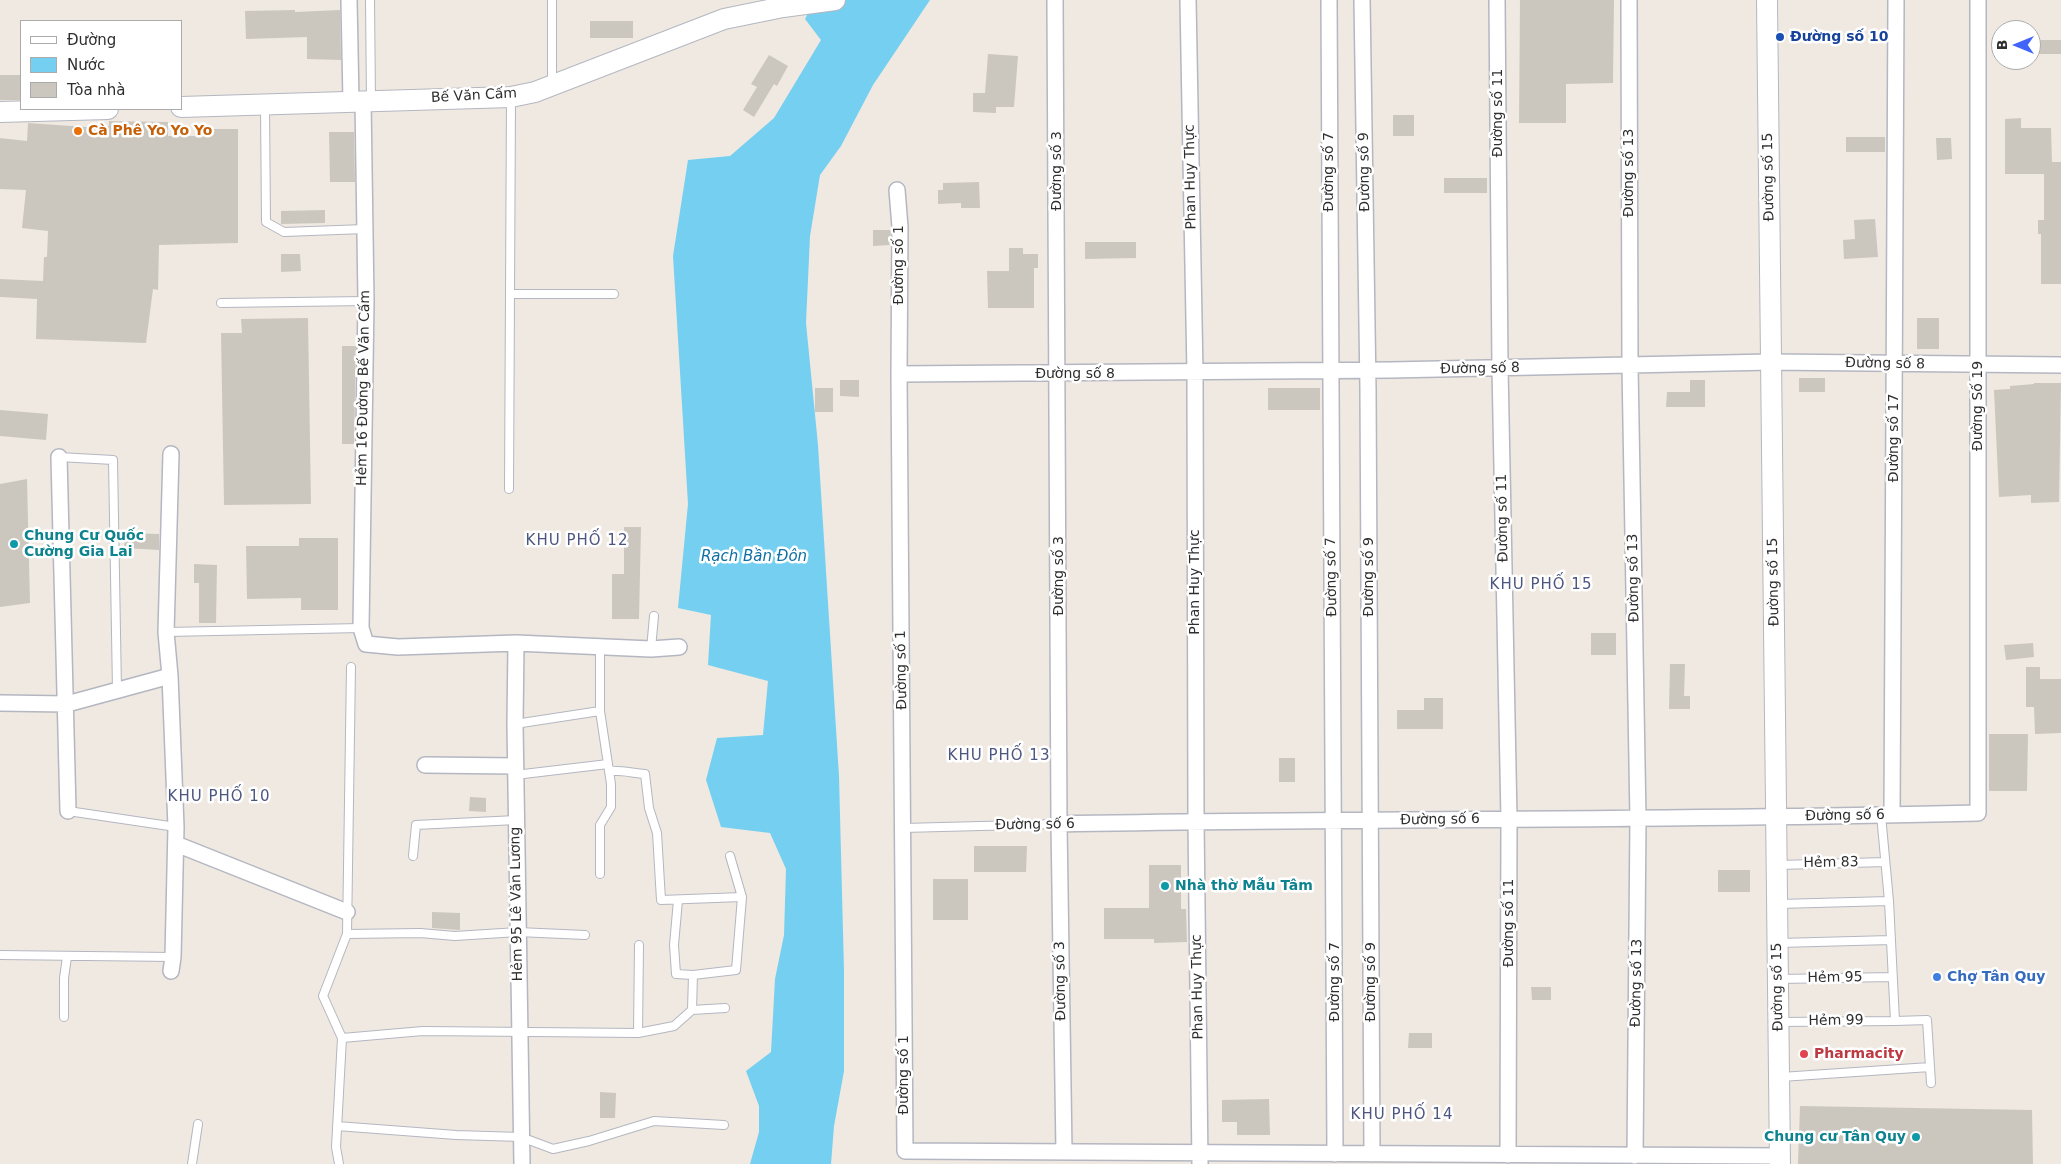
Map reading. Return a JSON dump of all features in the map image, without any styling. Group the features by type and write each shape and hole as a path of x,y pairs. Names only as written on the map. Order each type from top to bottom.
{"street":[{"name":"Hẻm 16 Đường Bế Văn Cấm","path":"349,0 362,101 365,229 366,301 361,628"},
{"name":"Bế Văn Cấm","path":"182,106 511,96 535,92 724,19 783,7 835,0"},
{"name":"Đường số 3","path":"1055,0 1059,824 1064,1152"},
{"name":"Phan Huy Thực","path":"1188,0 1194,372 1200,1159"},
{"name":"Đường số 7","path":"1329,0 1329,371 1334,821 1335,1154"},
{"name":"Đường số 9","path":"1362,0 1368,370 1372,1154"},
{"name":"Đường số 11","path":"1497,0 1500,368 1509,819 1508,1155"},
{"name":"Đường số 13","path":"1629,0 1630,366 1638,819 1635,1156"},
{"name":"Đường số 15","path":"1767,0 1780,1160"},
{"name":"Đường số 17","path":"1886,815 1895,364 1896,0"},
{"name":"Đường Số 19","path":"1978,0 1978,813"},
{"path":"0,112 72,110"},
{"name":"Đường số 1","path":"896,190 900,227 899,374 905,1152 1064,1152"},
{"name":"Đường số 8","path":"899,374 1329,371 1771,362 2061,365"},
{"path":"171,454 166,632 170,676 176,827 172,964"},
{"path":"59,457 67,704 68,811"},
{"path":"361,628 366,644 398,647 516,643 651,648 679,646"},
{"name":"Hẻm 95 Lê Văn Lương","path":"516,643 515,770 522,1164"},
{"path":"0,703 67,704 170,676"},
{"path":"425,766 515,770"},
{"name":"Đường số 6","path":"1059,824 1776,818 1978,813"},
{"path":"176,844 347,912"},
{"path":"1064,1152 1200,1159 1372,1154 1635,1156 1780,1160"}],"lane":[{"path":"362,101 370,0"},
{"path":"552,0 552,85"},
{"path":"509,490 511,96"},
{"path":"265,104 266,222 284,232 365,229"},
{"path":"510,294 614,294"},
{"path":"221,303 366,301"},
{"path":"59,457 113,460 117,690"},
{"path":"651,648 654,616"},
{"path":"166,632 361,628"},
{"path":"600,645 600,711 608,767 611,806 600,825 600,874"},
{"path":"339,1164 336,1147 342,1038 323,996 347,934 351,667"},
{"path":"515,724 600,711"},
{"path":"515,770 608,767 631,773 645,774 649,808 657,833 661,900 742,897"},
{"path":"68,811 176,827"},
{"path":"1886,815 1885,862 1889,901 1894,1020"},
{"path":"413,856 416,825 516,820"},
{"name":"Đường số 6","path":"903,828 1059,824"},
{"path":"678,900 674,945 676,974 693,975 736,970 742,897 730,856"},
{"name":"Hẻm 83","path":"1777,864 1885,862"},
{"path":"1777,904 1889,901"},
{"path":"347,934 420,933 455,936 518,932 585,935"},
{"path":"1777,943 1891,940"},
{"path":"638,1033 639,945"},
{"path":"0,955 67,957 172,964"},
{"path":"64,1017 64,978 67,957"},
{"path":"692,1010 693,975"},
{"name":"Hẻm 95","path":"1778,979 1892,977"},
{"path":"342,1038 423,1031 638,1033 674,1026 692,1010 725,1008"},
{"name":"Hẻm 99","path":"1778,1022 1927,1020 1930,1067"},
{"path":"1779,1077 1930,1067 1931,1083"},
{"path":"337,1126 456,1134 521,1136 553,1149 589,1141 654,1121 724,1125"},
{"path":"192,1164 198,1124"}],"water":[{"name":"Rạch Bần Đôn","path":"815,0 930,0 873,85 841,146 820,175 810,236 806,323 818,445 839,776 844,971 844,1071 834,1126 831,1164 750,1164 759,1132 759,1106 746,1071 771,1052 775,979 784,935 786,869 770,833 721,827 706,780 717,738 763,735 768,681 708,665 711,615 678,608 688,504 673,256 688,160 730,156 774,118 821,40 805,19"}],"building":[{"path":"1520,0 1614,0 1613,83 1566,84 1566,123 1519,123"},
{"path":"295,10 295,12 340,10 341,60 307,59 307,37 246,39 245,11"},
{"path":"590,21 633,21 633,38 590,38"},
{"path":"2041,40 2061,40 2061,54 2041,54"},
{"path":"988,54 1018,56 1014,107 996,107 996,113 973,112 973,93 985,93"},
{"path":"769,55 788,66 777,86 774,84 754,117 743,110 757,87 751,84"},
{"path":"0,75 20,75 20,100 0,100"},
{"path":"1393,115 1414,115 1414,136 1393,136"},
{"path":"2021,118 2021,128 2051,128 2052,162 2061,162 2061,284 2041,284 2041,234 2038,234 2038,220 2044,220 2044,174 2005,174 2005,119"},
{"path":"109,121 168,122 168,136 209,136 209,129 238,129 238,243 159,245 158,290 153,289 146,343 36,339 37,299 0,297 0,279 43,281 44,257 47,257 48,231 22,228 26,190 0,189 0,138 27,141 28,123 85,127 109,126"},
{"path":"329,132 354,132 355,182 330,182"},
{"path":"1846,137 1885,137 1885,152 1846,152"},
{"path":"1936,138 1951,138 1952,159 1937,160"},
{"path":"1444,178 1487,178 1487,193 1444,193"},
{"path":"979,182 980,208 961,208 961,203 938,204 938,190 943,190 943,183"},
{"path":"325,210 325,223 281,224 281,211"},
{"path":"1875,219 1878,257 1844,259 1843,240 1855,239 1854,220"},
{"path":"873,230 891,230 890,245 873,246"},
{"path":"1085,242 1136,242 1136,258 1085,259"},
{"path":"1009,248 1023,248 1023,254 1038,254 1038,268 1034,268 1034,308 988,308 987,271 1009,271"},
{"path":"281,254 300,254 301,271 281,272"},
{"path":"308,318 311,504 224,505 221,333 242,333 241,319"},
{"path":"1917,318 1939,318 1939,349 1917,349"},
{"path":"342,346 356,346 354,444 342,444"},
{"path":"1799,378 1825,378 1825,392 1799,392"},
{"path":"840,380 859,380 859,397 840,396"},
{"path":"1690,380 1705,380 1705,407 1666,407 1667,392 1690,392"},
{"path":"2034,383 2061,383 2059,502 2031,503 2031,495 1999,497 1994,390 2010,389 2010,386"},
{"path":"815,388 833,388 833,412 815,412"},
{"path":"1268,388 1320,388 1320,410 1268,410"},
{"path":"0,410 48,414 46,440 0,436"},
{"name":"Chung Cư Quốc Cường Gia Lai","path":"27,479 30,603 0,607 0,484"},
{"path":"624,527 641,527 639,619 612,619 612,574 624,574"},
{"path":"125,533 159,534 159,550 124,548"},
{"path":"299,538 338,538 338,610 301,610 301,598 247,599 246,546 299,546"},
{"path":"194,564 217,565 216,623 199,623 199,583 194,583"},
{"path":"1591,633 1616,633 1616,655 1591,655"},
{"path":"2033,643 2034,657 2006,660 2004,645"},
{"path":"1670,664 1685,664 1684,696 1690,696 1690,709 1669,709"},
{"path":"2026,667 2040,667 2040,679 2061,679 2061,733 2035,734 2034,707 2026,707"},
{"path":"1424,698 1443,698 1443,729 1397,729 1397,710 1424,710"},
{"path":"1989,734 2028,734 2027,791 1989,791"},
{"path":"1279,758 1295,758 1295,782 1279,782"},
{"path":"470,797 486,798 486,812 469,811"},
{"path":"974,846 1027,846 1026,872 974,872"},
{"name":"Nhà thờ Mẫu Tâm","path":"1149,865 1181,865 1181,909 1186,909 1187,942 1154,943 1154,939 1104,939 1104,908 1149,908"},
{"path":"1718,870 1750,870 1750,892 1718,892"},
{"path":"933,879 968,879 968,920 933,920"},
{"path":"432,912 460,913 460,930 432,928"},
{"path":"1531,987 1551,987 1551,1000 1532,1000"},
{"path":"1409,1033 1432,1033 1432,1048 1408,1048"},
{"path":"600,1092 616,1093 615,1118 600,1118"},
{"path":"1269,1099 1270,1135 1237,1135 1237,1122 1222,1122 1222,1100"},
{"name":"Chung cư Tân Quy","path":"1800,1106 2032,1110 2033,1164 1798,1164"}],"place":[{"name":"Đường số 10","path":"1780,37"},
{"name":"Cà Phê Yo Yo Yo","path":"78,131"},
{"name":"Chung Cư Quốc Cường Gia Lai","path":"14,544"},
{"name":"Nhà thờ Mẫu Tâm","path":"1165,886"},
{"name":"Chợ Tân Quy","path":"1937,977"},
{"name":"Pharmacity","path":"1804,1054"},
{"name":"Chung cư Tân Quy","path":"1916,1137"}],"district":[{"name":"KHU PHỐ 12","path":"577,541"},
{"name":"KHU PHỐ 15","path":"1541,585"},
{"name":"KHU PHỐ 13","path":"999,756"},
{"name":"KHU PHỐ 10","path":"219,797"},
{"name":"KHU PHỐ 14","path":"1402,1115"}]}
